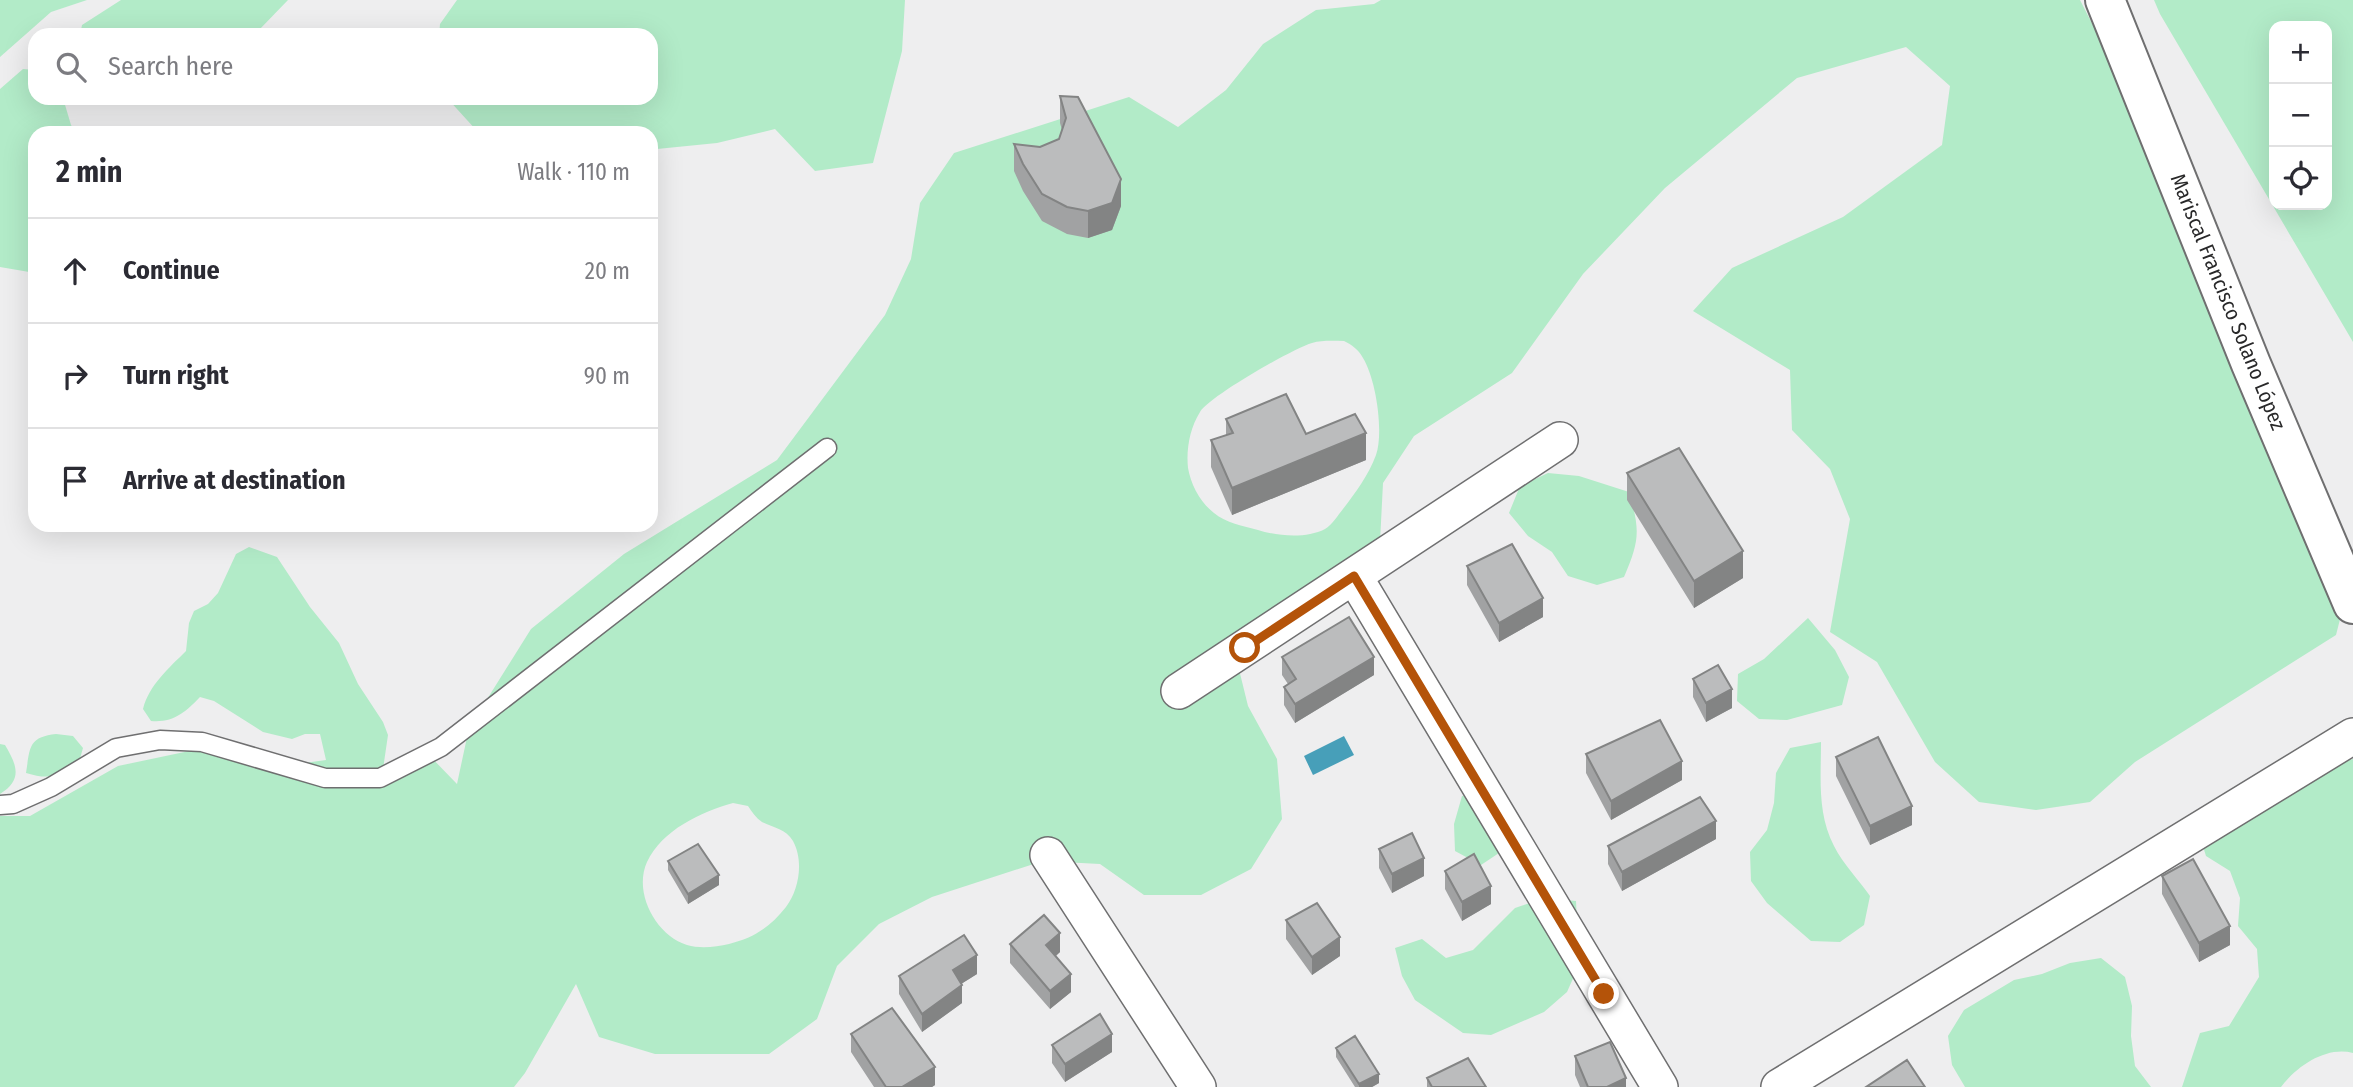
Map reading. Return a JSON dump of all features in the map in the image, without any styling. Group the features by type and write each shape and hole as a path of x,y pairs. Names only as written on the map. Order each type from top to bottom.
{"street":[{"name":"Mariscal Francisco Solano López","path":"2105,0 2252,364 2353,604"},
{"path":"1179,691 1560,440"},
{"path":"1354,576 1660,1087"},
{"path":"1779,1087 2353,736"},
{"path":"1048,855 1198,1087"}],"lane":[{"path":"0,805 13,804 51,787 116,748 160,740 202,743 325,778 380,778 441,747 827,448"}],"green space":[{"path":"0,0 87,0 51,12 33,28 28,28 28,32 0,57"},
{"path":"121,0 288,0 261,28 81,28 82,25"},
{"path":"457,0 905,0 902,51 873,163 815,171 775,129 717,143 658,149 658,126 472,126 453,105 658,105 658,28 440,28"},
{"path":"1381,0 2080,0 2208,250 2351,576 2336,635 2135,762 2090,802 2036,810 1979,802 1935,762 1877,662 1830,632 1850,519 1830,469 1792,430 1790,370 1693,311 1732,268 1843,217 1942,145 1950,86 1906,47 1797,78 1665,188 1583,274 1512,373 1414,436 1383,483 1380,542 1277,606 1234,649 1248,706 1277,759 1282,819 1251,869 1201,895 1144,895 1100,864 1043,861 932,897 879,924 837,966 817,1019 769,1054 655,1054 599,1037 576,984 525,1073 514,1087 0,1087 0,816 30,816 118,766 213,746 276,767 326,760 320,734 305,734 292,739 263,732 214,701 200,697 184,712 166,720 151,721 143,709 155,685 186,651 189,623 194,611 208,604 218,593 236,554 249,547 277,557 310,607 339,643 358,684 383,722 388,735 382,776 426,752 457,784 469,728 531,629 624,554 777,460 885,315 911,259 920,203 954,153 1129,97 1178,127 1226,90 1263,44 1316,10 1374,4","holes":["1344,341 1357,350 1368,367 1379,420 1376,455 1348,503 1328,527 1300,535 1266,532 1229,522 1214,513 1197,493 1188,468 1190,439 1200,412 1219,395 1287,354 1316,342","733,803 748,806 762,822 790,837 798,857 797,884 786,907 768,926 754,935 719,946 687,945 676,940 657,923 645,899 643,874 654,851 672,832 696,817"]},
{"path":"2154,0 2353,0 2353,342 2275,210 2332,210 2332,21 2269,21 2269,199"},
{"path":"23,69 28,69 28,105 65,105 72,126 28,126 28,272 0,267 0,89"},
{"path":"1548,473 1579,476 1629,492 1637,535 1624,577 1597,585 1568,576 1552,552 1528,536 1509,513 1520,486"},
{"path":"1808,618 1835,650 1849,677 1842,705 1787,720 1759,719 1737,701 1738,674 1764,659"},
{"path":"56,734 73,736 83,748 79,762 54,775 26,773 28,757 35,741"},
{"path":"1821,742 1822,808 1829,834 1842,859 1870,896 1864,925 1840,942 1811,941 1767,903 1751,881 1750,852 1767,830 1774,803 1776,773 1790,748"},
{"path":"0,744 5,745 9,752 16,772 12,783 0,794"},
{"path":"2353,759 2353,1053 2333,1052 2313,1059 2281,1087 2182,1087 2200,1033 2229,1026 2259,977 2257,949 2238,926 2240,898 2230,871 2206,856 2198,830 2273,783"},
{"path":"1491,793 1505,849 1481,865 1455,851 1454,824 1462,796"},
{"path":"1544,898 1576,901 1579,965 1567,992 1544,1012 1491,1035 1463,1033 1415,1000 1402,976 1395,948 1422,939 1446,958 1473,950 1515,908"},
{"path":"2101,958 2125,977 2132,1006 2131,1036 2135,1066 2151,1087 1965,1087 1952,1065 1948,1036 1964,1010 2014,980 2042,974 2070,963"}],"water":[{"path":"1344,736 1354,755 1313,775 1304,756"}],"building":[{"path":"1060,96 1078,97 1121,179 1112,203 1088,211 1067,207 1042,194 1023,164 1014,144 1040,147 1059,139 1066,118"},
{"path":"1286,394 1306,434 1355,414 1366,433 1232,488 1211,440 1233,433 1226,419"},
{"path":"1679,448 1743,551 1694,581 1627,473"},
{"path":"1512,544 1543,598 1499,623 1467,566"},
{"path":"1349,617 1374,657 1295,704 1284,687 1296,679 1282,657"},
{"path":"1718,665 1732,689 1706,703 1693,679"},
{"path":"1660,720 1682,761 1611,801 1586,754"},
{"path":"1878,737 1912,806 1870,826 1836,757"},
{"path":"1700,797 1716,821 1622,872 1608,846"},
{"path":"1412,833 1424,858 1392,874 1379,849"},
{"path":"698,844 719,875 688,894 668,861"},
{"path":"1474,854 1491,886 1462,902 1445,871"},
{"path":"2193,859 2230,926 2199,943 2162,876"},
{"path":"1317,903 1340,937 1312,957 1286,920"},
{"path":"1044,915 1060,933 1046,945 1071,974 1050,991 1010,944"},
{"path":"964,935 977,955 953,970 962,985 922,1014 899,976"},
{"path":"892,1008 935,1067 902,1087 886,1087 851,1034"},
{"path":"1100,1014 1112,1034 1065,1064 1052,1045"},
{"path":"1355,1036 1379,1074 1359,1084 1336,1048"},
{"path":"1610,1042 1626,1078 1607,1087 1588,1087 1575,1056"},
{"path":"1468,1058 1486,1087 1432,1087 1427,1078"},
{"path":"1907,1060 1925,1087 1866,1087"}],"route":[{"path":"1245,648 1354,576 1604,994"}]}
